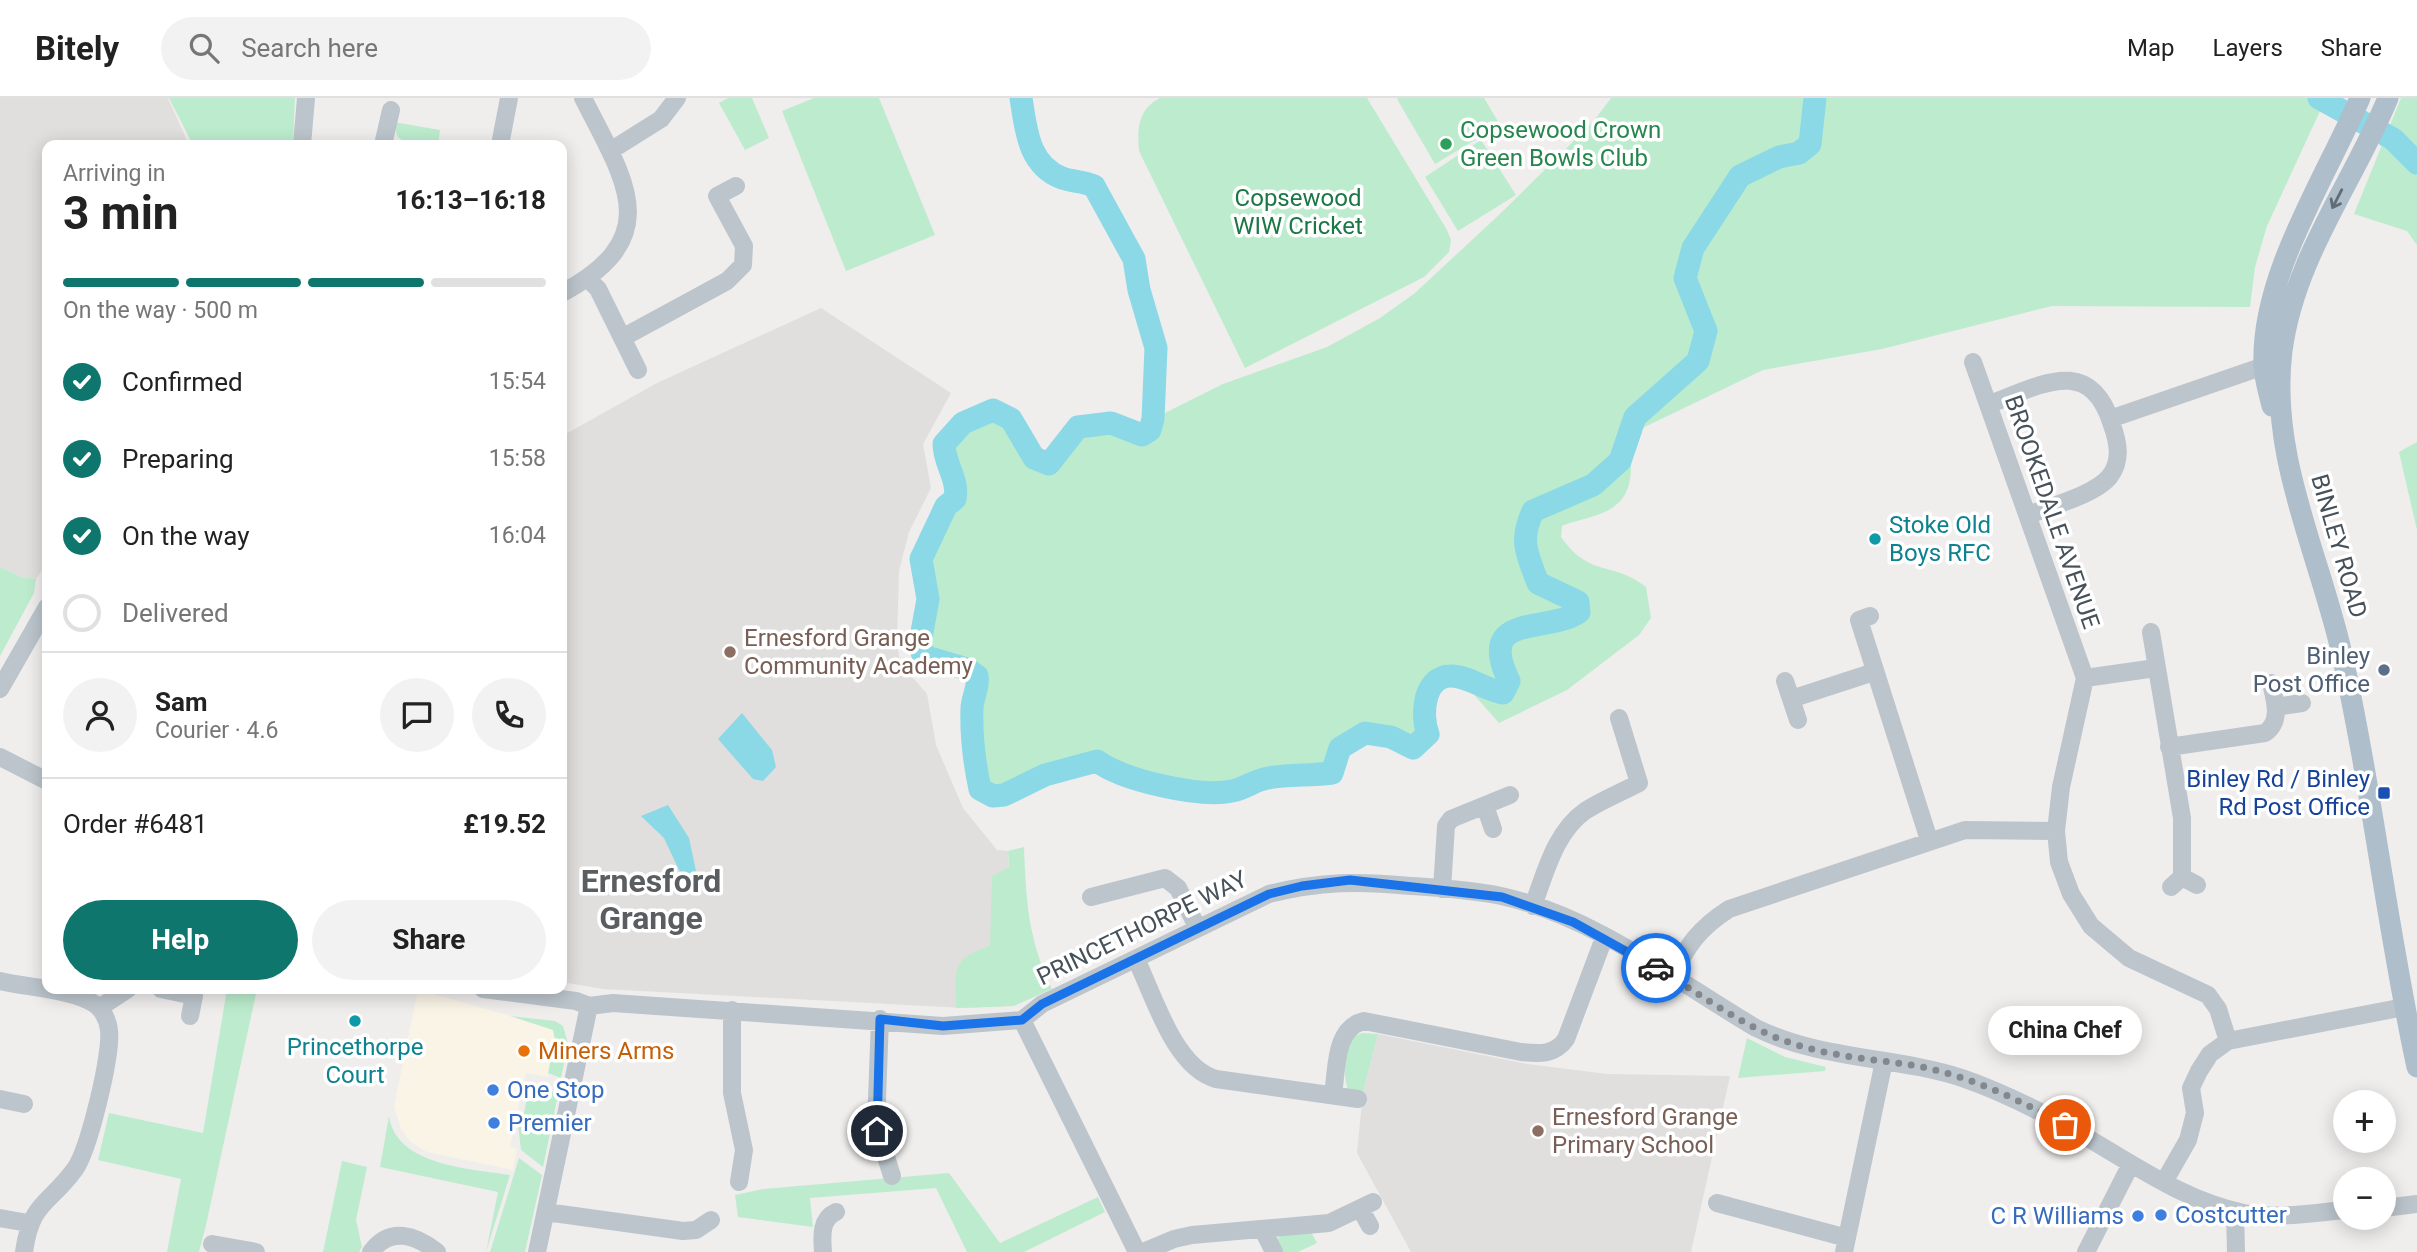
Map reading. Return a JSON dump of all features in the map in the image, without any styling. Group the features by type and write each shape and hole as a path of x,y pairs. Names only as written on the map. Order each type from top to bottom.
{"main road":[{"path":"2284,449 2264,366 2272,302 2291,245 2360,99"},
{"name":"BINLEY ROAD","path":"2385,104 2300,278 2282,351 2281,380 2284,449 2341,650 2417,1067"}],"street":[{"path":"302,140 306,98"},
{"path":"501,140 509,98"},
{"path":"567,290 587,278 619,248 627,228 625,186 583,98"},
{"path":"610,151 661,119 677,98"},
{"path":"384,140 391,110"},
{"path":"622,338 727,281 743,265 744,246 717,196 736,186"},
{"path":"587,278 597,289 638,370"},
{"name":"BROOKEDALE AVENUE","path":"1973,362 2085,678"},
{"path":"2110,419 2264,366 2281,380"},
{"path":"1990,404 2062,379 2075,380 2097,392 2110,419 2118,451 2110,477 2099,487 2028,516"},
{"path":"0,689 42,616"},
{"path":"1870,616 1859,620 1929,840"},
{"path":"2151,632 2182,818 2184,883"},
{"path":"2156,668 2085,678 2061,787 2056,831 2059,862 2071,894 2091,926 2129,958 2208,995 2218,1009 2228,1041"},
{"path":"1798,720 1788,690 1874,672"},
{"path":"2169,747 2258,735 2270,729 2276,707 2272,683"},
{"path":"2276,707 2302,703"},
{"path":"1533,906 1551,857 1569,825 1585,811 1639,783 1619,718"},
{"path":"0,757 42,778"},
{"path":"1442,889 1446,826 1451,819 1510,795"},
{"path":"1485,806 1493,829"},
{"path":"1671,976 1687,946 1705,925 1729,909 1965,830 2056,831"},
{"path":"1088,899 1165,878 1178,888 1196,928"},
{"name":"PRINCETHORPE WAY","path":"522,994 576,1001 589,1006 613,1003 880,1019 943,1026 1022,1020 1042,1004 1269,894 1302,886 1350,880 1442,889 1502,897 1533,906 1604,938 1756,1028 1787,1042 1823,1052 1938,1071 2011,1097 2194,1197 2235,1211 2271,1215 2333,1211"},
{"path":"1333,1095 1343,1037 1350,1027 1364,1021 1521,1052 1555,1051 1566,1039 1604,938"},
{"path":"1136,959 1179,1049 1200,1073 1216,1079 1358,1099"},
{"path":"0,983 42,991"},
{"path":"24,1252 28,1223 75,1168 83,1154 94,1115 109,1038 106,1021 99,1008 83,998 61,994"},
{"path":"99,1008 120,994"},
{"path":"184,994 202,998 190,1016"},
{"path":"537,1252 589,1006"},
{"path":"2164,1182 2188,1140 2194,1114 2191,1088 2210,1054 2228,1041 2404,1007"},
{"path":"732,1010 732,1093 744,1150 739,1182"},
{"path":"880,1019 876,1125 892,1176"},
{"path":"1022,1020 1137,1252"},
{"path":"1717,1203 1845,1245 1884,1061"},
{"path":"0,1099 24,1104"},
{"path":"2086,1252 2132,1164"},
{"path":"2396,1207 2417,1205"},
{"path":"1143,1252 1174,1238 1192,1235 1329,1223 1367,1206 1370,1226"},
{"path":"2235,1211 2236,1252"},
{"path":"546,1212 683,1231 696,1230 711,1220"},
{"path":"823,1252 825,1223 836,1212"},
{"path":"0,1218 28,1223"},
{"path":"1263,1230 1274,1252"},
{"path":"371,1252 384,1239 406,1235 425,1241 437,1252"},
{"path":"212,1244 256,1252"}],"shaded area":[{"path":"0,98 168,98 187,140 42,140 42,570 36,579 21,577 0,567"},
{"name":"Ernesford Grange Community Academy","path":"821,308 951,393 923,444 931,488 909,532 899,571 897,641 900,663 927,694 936,745 963,808 997,850 1008,851 1014,1006 964,1008 603,989 567,983 567,433 657,383"},
{"path":"417,994 432,994 547,1026 553,1030 555,1040 548,1077 526,1073 510,1147 517,1149 513,1170 427,1152 411,1142 401,1129 394,1106"},
{"name":"Ernesford Grange Primary School","path":"1378,1034 1527,1064 1607,1074 1730,1076 1691,1252 1411,1252 1357,1153 1363,1092"}],"green space":[{"path":"169,98 295,98 293,140 190,140"},
{"path":"728,98 752,98 769,138 745,150 719,103"},
{"path":"814,98 879,98 935,235 846,271 782,111"},
{"name":"Copsewood WIW Cricket","path":"1160,98 1367,98 1447,230 1451,240 1449,252 1424,277 1245,368 1139,151 1140,120 1147,108"},
{"name":"Copsewood Crown Green Bowls Club","path":"1484,98 1500,125 1435,164 1397,99"},
{"path":"1611,98 2326,98 2267,226 2255,267 2250,307 2052,306 1882,349 1763,370 1630,434 1631,473 1625,494 1608,510 1562,526 1561,537 1582,559 1623,574 1646,587 1651,618 1639,635 1567,690 1499,723 1460,679 1449,677 1440,680 1428,694 1425,725 1428,734 1413,748 1391,737 1365,733 1340,748 1332,773 1268,778 1232,791 1201,792 1162,786 1124,775 1097,761 1045,775 1004,795 993,796 980,789 972,729 977,676 966,669 923,656 920,643 927,600 921,559 946,506 955,499 955,485 944,444 963,423 993,410 1011,419 1034,458 1049,463 1078,427 1111,423 1142,435 1150,430 1153,419 1223,384 1327,347 1380,318 1415,293 1593,122"},
{"path":"2401,98 2417,98 2417,245 2407,231 2354,214"},
{"path":"394,122 440,130 439,140 402,140 397,136"},
{"path":"1481,140 1516,195 1458,231 1425,177"},
{"path":"2417,442 2417,530 2399,452"},
{"path":"0,567 21,577 36,579 34,593 0,656"},
{"path":"1024,847 1033,937 1052,989 1014,1006 956,1008 958,967 968,956 990,946 992,876 1009,867 1008,851"},
{"path":"226,994 256,994 199,1252 167,1252 181,1179 98,1160 109,1113 203,1133"},
{"path":"510,1016 555,1021 563,1026 568,1044 561,1078 548,1073 555,1040 553,1030"},
{"path":"1362,1033 1378,1034 1363,1092 1349,1093 1345,1079 1346,1057 1353,1037"},
{"path":"1747,1038 1785,1057 1826,1067 1825,1071 1738,1078"},
{"path":"559,1090 543,1167 521,1150 518,1124 524,1113 528,1091 543,1094"},
{"path":"389,1116 395,1133 420,1155 457,1167 510,1175 486,1252 498,1192 380,1167"},
{"path":"519,1158 542,1175 525,1252 490,1252"},
{"path":"342,1161 367,1167 356,1220 362,1247 359,1252 323,1252"},
{"path":"949,1173 1000,1243 1098,1197 1105,1212 1024,1252 967,1252 936,1188 810,1198 813,1227 738,1217 735,1195 763,1189"},
{"path":"1310,1230 1317,1243 1298,1252 1279,1252 1275,1242 1282,1235"}],"water":[{"path":"742,713 772,750 776,767 763,781 753,779 718,739"},
{"path":"668,805 689,838 699,885 687,887 664,838 641,816"}],"waterway":[{"path":"1021,98 1027,134 1035,155 1051,172 1062,178 1094,186 1134,259 1139,290 1156,348 1153,419 1150,430 1142,435 1111,423 1078,427 1049,464 1034,458 1011,419 993,410 963,423 944,444 956,492 955,499 946,506 921,559 928,599 920,643 923,656 967,669 977,676 972,708 975,759 980,789 993,796 1004,795 1045,775 1097,761 1142,781 1201,792 1232,791 1276,777 1332,773 1340,748 1365,733 1391,737 1413,748 1428,734 1426,699 1429,690 1441,678 1456,676 1503,693 1509,681 1501,659 1501,644 1508,634 1520,628 1566,618 1579,612 1578,602 1538,583 1526,547 1526,531 1533,511 1593,485 1620,461 1635,417 1698,361 1706,331 1685,278 1693,248 1740,176 1779,157 1799,153 1810,144 1815,98"},
{"path":"2319,98 2393,139 2417,163"}],"way so far":[{"path":"1656,968 1756,1028 1787,1042 1811,1050 1918,1066 1954,1076 2011,1097 2065,1125"}],"place":[{"name":"Copsewood Crown Green Bowls Club","path":"1446,144"},
{"name":"Stoke Old Boys RFC","path":"1875,539"},
{"name":"Ernesford Grange Community Academy","path":"730,652"},
{"name":"Binley Post Office","path":"2384,670"},
{"name":"Binley Rd / Binley Rd Post Office","path":"2384,793"},
{"name":"Princethorpe Court","path":"355,1021"},
{"name":"Miners Arms","path":"524,1051"},
{"name":"One Stop","path":"493,1090"},
{"name":"Premier","path":"494,1123"},
{"name":"China Chef","path":"2065,1125"},
{"name":"Ernesford Grange Primary School","path":"1538,1131"},
{"name":"Costcutter","path":"2161,1215"},
{"name":"C R Williams","path":"2138,1216"}],"district":[{"name":"Ernesford Grange","path":"651,900"}],"route":[{"path":"877,1131 880,1019 943,1026 1022,1020 1042,1004 1235,909 1269,894 1302,886 1350,880 1502,897 1573,922 1656,968"}]}
